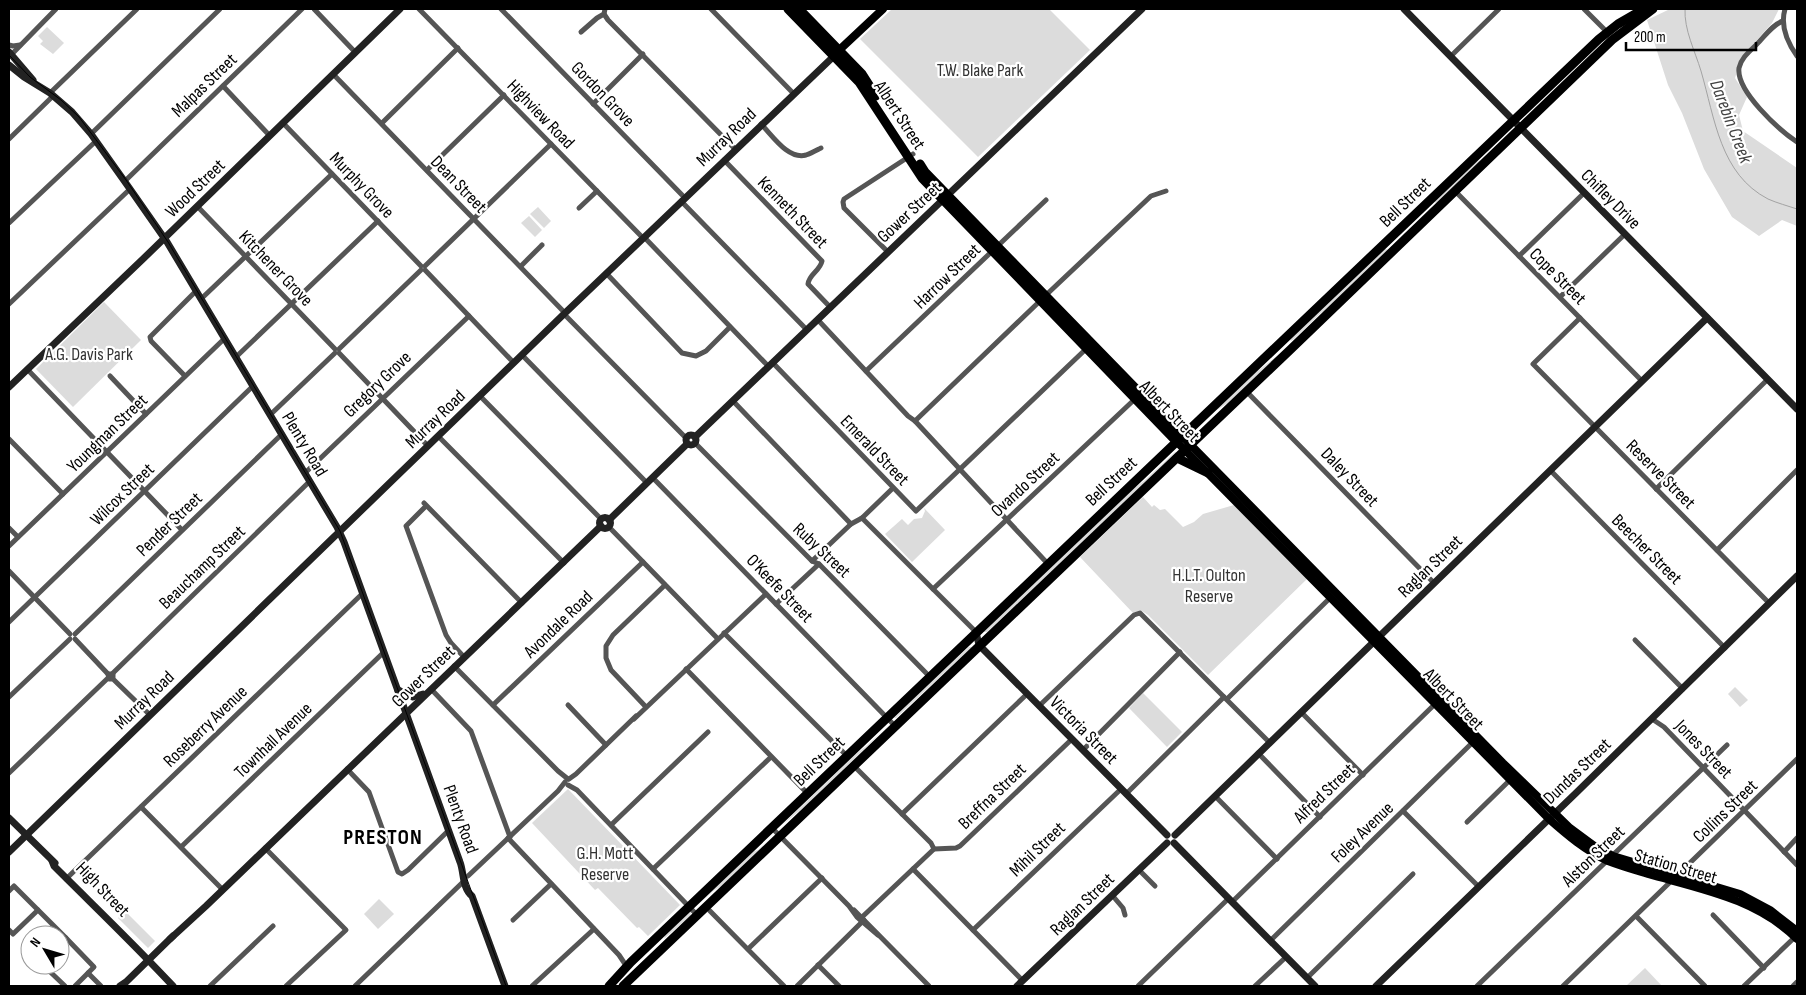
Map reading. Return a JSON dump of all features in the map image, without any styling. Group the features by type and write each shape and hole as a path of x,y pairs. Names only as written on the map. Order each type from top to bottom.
{"highway":[{"name":"Albert Street","path":"788,9 862,74 870,91 911,155 946,198 1180,439"},
{"name":"Albert Street","path":"799,9 836,53"},
{"name":"Bell Street","path":"609,986 629,964 976,632 1607,32 1644,9"},
{"name":"Bell Street","path":"623,986 1146,488 1612,40 1653,9"},
{"path":"1427,203 1434,211"},
{"path":"1386,242 1394,250"},
{"path":"1282,341 1291,349"},
{"name":"Albert Street","path":"1090,346 1136,398 1146,404"},
{"path":"1177,458 1208,473"},
{"path":"1126,490 1146,488"}],"main road":[{"name":"Murray Road","path":"836,53 880,10"},
{"name":"Albert Street","path":"1180,439 1552,816"},
{"name":"Albert Street","path":"1188,447 1208,473 1222,482"},
{"name":"Albert Street","path":"1318,580 1331,597 1344,606"},
{"name":"Albert Street","path":"1376,639 1473,742 1513,777"},
{"name":"Station Street","path":"1552,816 1611,858 1675,878 1714,885 1740,894 1770,910 1797,936"}],"street":[{"path":"9,55 56,9"},
{"path":"9,139 137,9"},
{"path":"91,134 220,9"},
{"name":"Malpas Street","path":"125,181 302,9"},
{"path":"314,9 355,52"},
{"name":"Wood Street","path":"9,387 400,9"},
{"name":"Highview Road","path":"420,9 730,327"},
{"name":"Gordon Grove","path":"501,9 807,330"},
{"path":"711,9 793,93"},
{"name":"Gower Street","path":"695,440 733,401 1142,9"},
{"name":"Chifley Drive","path":"1404,9 1797,409"},
{"path":"1450,56 1499,9"},
{"path":"1584,9 1607,32"},
{"path":"1784,9 1783,21 1788,41 1797,56"},
{"path":"581,32 605,11 608,20 735,149"},
{"path":"1783,21 1772,29 1742,59 1739,67 1739,76 1742,85 1765,115 1797,142"},
{"path":"9,45 20,45"},
{"path":"382,123 458,48"},
{"name":"Murray Road","path":"9,852 606,273 836,53"},
{"path":"593,104 643,54"},
{"name":"Plenty Road","path":"9,55 34,82"},
{"name":"Plenty Road","path":"9,65 24,77 52,94 72,112 91,134 125,181 164,238 339,532 449,830 465,876 469,894 472,896 505,986"},
{"name":"Dean Street","path":"333,74 687,441"},
{"path":"222,86 270,136"},
{"path":"427,170 504,95"},
{"name":"Murphy Grove","path":"283,123 514,363"},
{"path":"761,124 790,152 805,155 822,148"},
{"path":"9,223 96,141"},
{"path":"270,415 551,144"},
{"path":"888,252 844,208 842,202 911,155"},
{"name":"Kenneth Street","path":"724,160 822,261 821,266 809,278 808,284 830,308"},
{"path":"201,299 332,174"},
{"path":"9,304 130,189"},
{"path":"916,420 1151,196 1166,190"},
{"path":"579,208 597,191"},
{"name":"Cope Street","path":"1455,191 1642,381"},
{"path":"1519,256 1584,192"},
{"name":"Harrow Street","path":"866,371 1046,200"},
{"name":"Kitchener Grove","path":"198,206 428,446"},
{"path":"236,357 378,221"},
{"path":"1560,297 1625,234"},
{"path":"520,266 542,245"},
{"path":"606,273 682,353 696,356 706,351 730,327"},
{"path":"185,376 151,341 150,337 196,291"},
{"name":"Gregory Grove","path":"305,473 469,316"},
{"name":"Reserve Street","path":"1580,318 1533,364 1769,603"},
{"name":"Raglan Street","path":"1020,984 1707,318"},
{"path":"818,320 903,409 916,420 1048,564"},
{"name":"Emerald Street","path":"730,327 771,365 916,511 960,470"},
{"name":"Youngman Street","path":"9,546 224,338"},
{"path":"960,470 1090,346"},
{"name":"O'Keefe Street","path":"522,355 766,594 895,726"},
{"path":"27,369 182,530"},
{"path":"110,376 146,414"},
{"path":"1656,489 1768,379"},
{"name":"Wilcox Street","path":"9,622 253,386"},
{"name":"Daley Street","path":"1246,391 1434,583"},
{"path":"480,396 718,639"},
{"name":"Ovando Street","path":"933,589 1136,398"},
{"path":"733,401 851,524"},
{"name":"Pender Street","path":"9,697 282,434"},
{"path":"438,436 564,563"},
{"path":"687,441 689,436 695,440"},
{"path":"9,439 62,494"},
{"name":"Ruby Street","path":"695,440 812,561 819,564 930,676"},
{"name":"Gower Street","path":"124,985 182,925 564,563 650,480 687,441"},
{"name":"Beecher Street","path":"1550,470 1725,648"},
{"path":"1717,550 1797,470"},
{"name":"Beauchamp Street","path":"9,773 310,481"},
{"path":"812,561 851,524 862,518 893,488"},
{"path":"464,657 446,635 406,526 425,505 522,602"},
{"path":"862,518 976,632 979,645"},
{"path":"9,528 18,537"},
{"name":"Avondale Road","path":"493,706 643,562"},
{"path":"776,604 819,564"},
{"path":"9,571 150,715"},
{"name":"Dundas Street","path":"1376,986 1797,576"},
{"path":"645,706 612,670 606,658 606,646 613,635 665,586"},
{"name":"Roseberry Avenue","path":"68,877 363,593"},
{"path":"355,986 465,876 509,838 642,713 645,706 766,594"},
{"name":"Mihil Street","path":"973,930 1226,698 1331,597"},
{"path":"1039,706 1134,615 1140,613 1270,743"},
{"path":"724,633 848,756"},
{"path":"1635,640 1683,688"},
{"name":"Victoria Street","path":"979,645 1316,986"},
{"name":"Townhall Avenue","path":"181,847 384,652"},
{"path":"1083,750 1180,652"},
{"path":"454,666 697,914"},
{"path":"686,669 808,794"},
{"path":"398,690 413,697 429,690 472,731 509,838 629,964"},
{"path":"902,814 1027,694"},
{"name":"Alfred Street","path":"1138,986 1277,859 1436,704"},
{"path":"568,705 606,745"},
{"path":"1301,712 1363,775"},
{"name":"Jones Street","path":"1652,719 1664,727 1797,865"},
{"path":"611,825 708,732"},
{"name":"Breffna Street","path":"934,849 960,846 1072,739"},
{"name":"Foley Avenue","path":"1270,941 1473,742"},
{"name":"Alston Street","path":"1477,986 1727,745"},
{"path":"1258,753 1320,816"},
{"path":"653,869 771,757"},
{"name":"Collins Street","path":"1564,986 1797,759"},
{"path":"797,986 853,933 934,849 854,765"},
{"path":"347,769 369,792 398,872 402,874 408,870 449,830"},
{"path":"1467,822 1513,777"},
{"path":"1215,796 1277,859"},
{"path":"141,807 222,888"},
{"path":"1403,811 1479,887"},
{"name":"High Street","path":"9,818 119,927 173,986"},
{"path":"772,828 929,986"},
{"path":"1784,852 1797,838"},
{"path":"265,848 346,930 286,986"},
{"path":"913,869 973,930 1020,984"},
{"path":"1139,870 1155,886"},
{"path":"1307,978 1413,874"},
{"path":"748,949 822,878"},
{"path":"513,920 551,884"},
{"path":"9,891 14,886 53,925"},
{"path":"1112,896 1124,908 1125,915"},
{"path":"9,930 13,934 38,910"},
{"path":"710,911 784,986"},
{"path":"1713,915 1764,968"},
{"path":"1636,916 1705,986"},
{"path":"210,986 273,926"},
{"path":"532,986 594,929"},
{"path":"1744,986 1797,936"},
{"path":"70,942 94,967 75,986"},
{"path":"1255,986 1286,957"},
{"path":"818,965 839,986"},
{"path":"88,973 101,986"},
{"name":"High Street","path":"163,974 178,986"},
{"path":"53,975 65,986"},
{"path":"1793,986 1797,982"}],"green space":[{"name":"T.W. Blake Park","path":"892,9 1049,9 1090,50 978,157 860,39"},
{"path":"1670,9 1779,9 1772,23 1741,58 1735,78 1747,97 1739,115 1743,131 1797,168 1797,226 1782,220 1759,236 1732,217 1704,169 1682,113 1668,85 1647,20"},
{"path":"47,27 64,43 53,54 40,44 43,41 38,36"},
{"path":"1482,159 1437,203 1434,202 1470,166"},
{"path":"538,207 551,221 544,228 530,214"},
{"path":"529,216 542,230 535,237 521,223"},
{"path":"1385,249 1389,250 1328,309 1321,313 1291,341 1290,339"},
{"name":"A.G. Davis Park","path":"104,302 141,340 73,407 36,369"},
{"path":"1286,349 1228,403 1215,411 1246,380"},
{"path":"1175,452 1176,454 987,632 983,632 1124,496 1145,480"},
{"name":"H.L.T. Oulton Reserve","path":"1143,497 1152,507 1154,505 1160,510 1165,509 1183,527 1194,522 1203,514 1234,505 1307,579 1208,675 1148,615 1142,611 1133,613 1080,557"},
{"path":"924,508 945,530 912,562 885,534 902,519 908,525 914,519 922,518 925,511"},
{"path":"969,647 972,647 894,718 932,680"},
{"path":"1735,687 1748,700 1740,707 1728,694"},
{"path":"1143,693 1182,732 1167,747 1129,708"},
{"path":"888,726 809,803 781,826 856,754"},
{"name":"G.H. Mott Reserve","path":"568,789 680,905 648,936 639,927 637,928 598,888 595,890 532,823"},
{"path":"772,837 723,885 713,891 697,906 751,852 758,850"},
{"path":"379,899 394,914 378,929 364,914"},
{"path":"125,911 155,941 148,948 118,918"},
{"path":"691,912 690,916 664,939 665,936"},
{"path":"1645,968 1662,986 1626,986"}],"waterway":[{"name":"Darebin Creek","path":"1685,9 1688,33 1716,126 1729,160 1739,175 1752,188 1768,199 1797,209"}],"tram line":[{"path":"9,55 30,77 61,100 79,117 126,180 168,242 340,531 506,986"}],"district":[{"name":"PRESTON","path":"383,836"}]}
